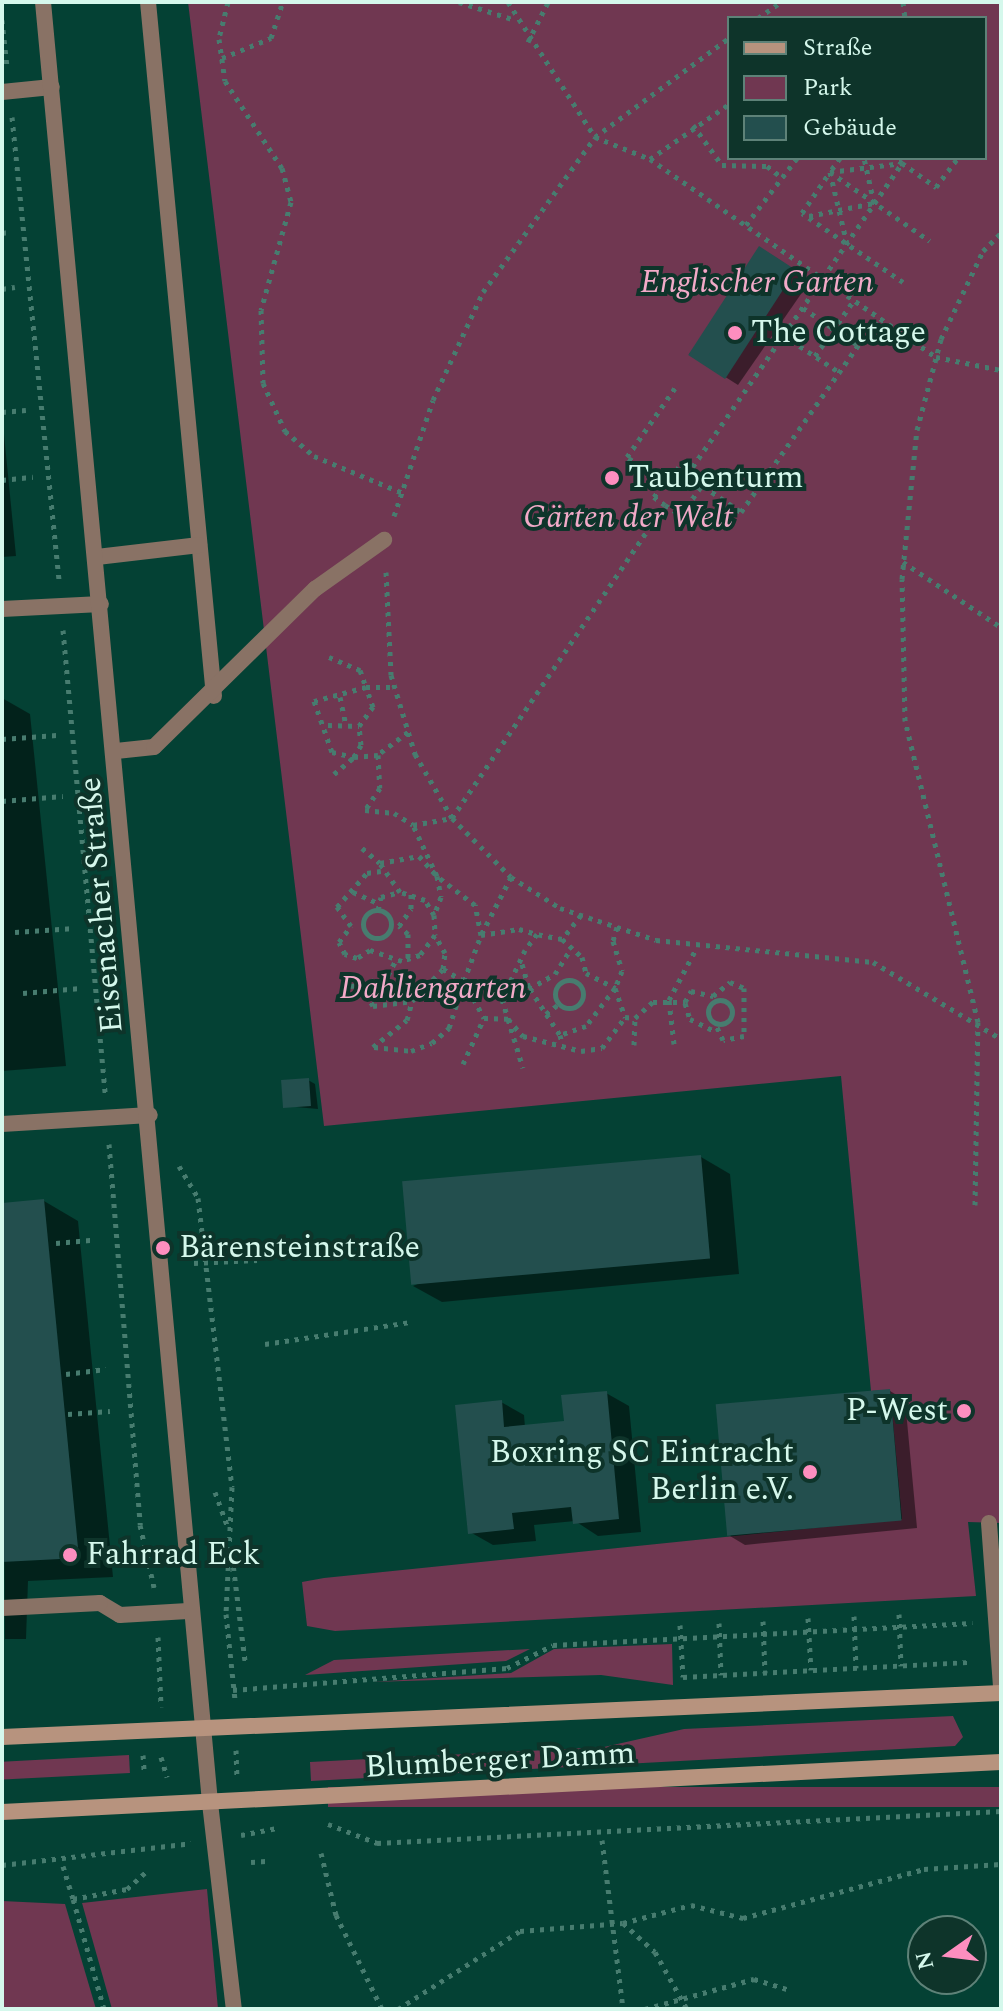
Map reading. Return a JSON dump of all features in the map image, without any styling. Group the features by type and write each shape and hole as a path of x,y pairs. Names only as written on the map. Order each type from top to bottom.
{"main road":[{"name":"Blumberger Damm","path":"2,1737 201,1732 1001,1691"},
{"name":"Blumberger Damm","path":"2,1812 1001,1762"}],"street":[{"name":"Eisenacher Straße","path":"43,2 150,1115 188,1611 210,1803"},
{"path":"148,2 214,696"},
{"path":"5,91 52,87"},
{"path":"116,751 154,747 214,696 315,589 384,540"},
{"path":"97,557 199,545"},
{"path":"2,609 101,604"},
{"path":"2,1124 150,1115"},
{"path":"989,1523 999,1622 1001,1691"},
{"path":"2,1608 100,1603 120,1615 188,1611"},
{"path":"210,1803 234,2009"}],"path":[{"path":"228,2 222,58 225,81 282,168 291,202 261,310 263,383 285,431 314,456 403,493"},
{"path":"222,58 271,38 283,2"},
{"path":"459,2 512,19"},
{"path":"508,2 512,19 595,137 650,159 936,357 1001,370"},
{"path":"528,42 548,2"},
{"path":"761,16 781,2"},
{"path":"2,20 5,91 61,606 108,1119 140,1525 157,1612 161,1701 234,1690 507,1668 553,1645 999,1622"},
{"path":"727,39 595,137 483,292 433,400 403,493 384,540 395,687 408,732 452,818 511,877 581,915 696,949 873,962 978,1022 1001,1039"},
{"path":"650,159 693,125 727,105"},
{"path":"693,125 722,165 767,166 781,177"},
{"path":"746,225 795,160"},
{"path":"839,160 802,213 903,282"},
{"path":"864,160 874,203"},
{"path":"898,160 936,187 956,160"},
{"path":"830,172 902,163"},
{"path":"687,475 902,163"},
{"path":"830,172 930,241"},
{"path":"830,172 847,244"},
{"path":"808,217 874,203"},
{"path":"975,1205 978,1022 905,721 903,562 917,430 936,357 983,251 1001,233"},
{"path":"2,289 15,287"},
{"path":"815,356 854,300"},
{"path":"803,308 858,345"},
{"path":"702,485 681,515 654,497 675,468 702,485 741,512 878,317"},
{"path":"783,335 839,373"},
{"path":"665,483 627,457 675,388"},
{"path":"2,412 26,410"},
{"path":"2,480 33,477"},
{"path":"378,755 380,788 365,810 413,825 452,818 665,505"},
{"path":"903,562 1001,627"},
{"path":"329,657 360,670 373,707 359,726 354,757 334,774"},
{"path":"395,687 366,687 340,697 325,693 314,701 328,725 332,752 354,757 378,755 408,732"},
{"path":"340,697 345,721"},
{"path":"328,725 345,721 359,726"},
{"path":"2,739 57,735"},
{"path":"2,801 63,796"},
{"path":"413,825 437,876 441,897 434,915 435,935 443,969 464,981 484,1018"},
{"path":"362,848 380,863 381,871 400,892 411,894 434,915"},
{"path":"380,863 419,856 437,876 475,905 481,935"},
{"path":"351,926 337,907 367,873 381,871"},
{"path":"443,969 412,1001 407,1020 373,1047 411,1051 432,1043 449,1028 481,935 511,877"},
{"path":"353,892 378,907 395,926 408,934 408,959"},
{"path":"400,892 378,907 362,925 351,926 339,942 345,954 357,958 370,950 374,939 395,926 411,909 411,894"},
{"path":"562,939 581,915"},
{"path":"362,925 374,939"},
{"path":"589,1015 601,1013 622,971 613,941 617,927"},
{"path":"15,932 75,928"},
{"path":"481,935 519,929 562,939"},
{"path":"523,1068 502,999 537,934"},
{"path":"370,950 396,960 408,959 435,935"},
{"path":"562,939 569,952 582,957 586,973 615,988 625,1017"},
{"path":"674,1044 669,1000 696,949"},
{"path":"529,989 555,974 569,952"},
{"path":"350,986 388,975 396,960"},
{"path":"522,964 529,989 560,1035 562,1044"},
{"path":"586,973 579,983 579,1004 589,1015"},
{"path":"555,974 562,981 579,983"},
{"path":"559,1004 562,981"},
{"path":"715,1023 708,1014 713,998 730,982 744,988 746,1011 744,1036 734,1043 690,1019 685,1002 691,991 713,998 731,1011 746,1011"},
{"path":"361,985 373,1006 412,1001"},
{"path":"23,993 81,988"},
{"path":"634,1045 635,1018 653,1002 685,1002"},
{"path":"546,1014 559,1004 579,1004"},
{"path":"713,1030 715,1023 731,1011"},
{"path":"560,1035 586,1026 589,1015"},
{"path":"625,1017 635,1018"},
{"path":"484,1018 508,1019 523,1036 602,1048 625,1017"},
{"path":"463,1064 484,1018"},
{"path":"177,1151 198,1198 232,1487 229,1531 241,1835"},
{"path":"56,1243 93,1240"},
{"path":"194,1263 257,1260"},
{"path":"265,1344 411,1322"},
{"path":"66,1374 106,1369"},
{"path":"68,1414 110,1411"},
{"path":"215,1492 229,1531 245,1661"},
{"path":"899,1614 901,1666"},
{"path":"854,1616 856,1668"},
{"path":"808,1618 811,1670"},
{"path":"763,1621 765,1673"},
{"path":"719,1623 721,1675"},
{"path":"680,1625 683,1677 1000,1660"},
{"path":"161,1751 164,1769"},
{"path":"143,1754 144,1771"},
{"path":"318,1825 377,1843 1001,1811"},
{"path":"602,1840 623,2009"},
{"path":"2,1865 132,1850"},
{"path":"321,1853 336,1915 382,2009"},
{"path":"251,1862 266,1861"},
{"path":"398,2009 520,1931 623,1923 691,1905 743,1918 924,1869 1001,1864"},
{"path":"63,1866 104,2009"},
{"path":"73,1899 127,1889 148,1870"},
{"path":"623,1923 655,1952 687,2009"},
{"path":"645,2009 754,1979 790,1990"}],"green space":[{"name":"Gärten der Welt","path":"188,2 1001,2 1001,1523 968,1522 976,1596 335,1631 307,1626 302,1582 324,1578 902,1519 890,1390 871,1391 841,1076 324,1126"},
{"path":"672,1644 673,1685 601,1675 372,1682 511,1673 554,1649"},
{"path":"530,1649 506,1661 305,1675 334,1660"},
{"path":"953,1716 963,1737 955,1746 311,1781 310,1762 604,1747 684,1729"},
{"path":"129,1755 130,1773 3,1780 2,1762"},
{"path":"328,1787 1001,1787 1001,1807 328,1807"},
{"path":"207,1889 218,2009 112,2009 82,1903"},
{"path":"2,1901 65,1904 96,2009 2,2009"}],"building":[{"path":"759,246 796,270 725,379 688,355"},
{"path":"309,1078 311,1106 283,1108 281,1080"},
{"path":"701,1155 710,1259 411,1285 402,1181"},
{"path":"44,1199 79,1558 2,1562 2,1203"},
{"name":"Boxring SC Eintracht Berlin e.V.","path":"890,1389 902,1520 727,1536 716,1404"},
{"path":"607,1391 619,1519 573,1524 571,1507 512,1513 514,1529 468,1534 455,1405 502,1400 504,1427 564,1421 561,1395"}],"place":[{"name":"The Cottage","path":"735,333"},
{"name":"Taubenturm","path":"612,478"},
{"name":"Bärensteinstraße","path":"163,1248"},
{"name":"P-West","path":"964,1411"},
{"name":"Boxring SC Eintracht Berlin e.V.","path":"810,1472"},
{"name":"Fahrrad Eck","path":"70,1555"}],"park label":[{"name":"Englischer Garten","path":"757,283"},
{"name":"Dahliengarten","path":"433,989"}]}
